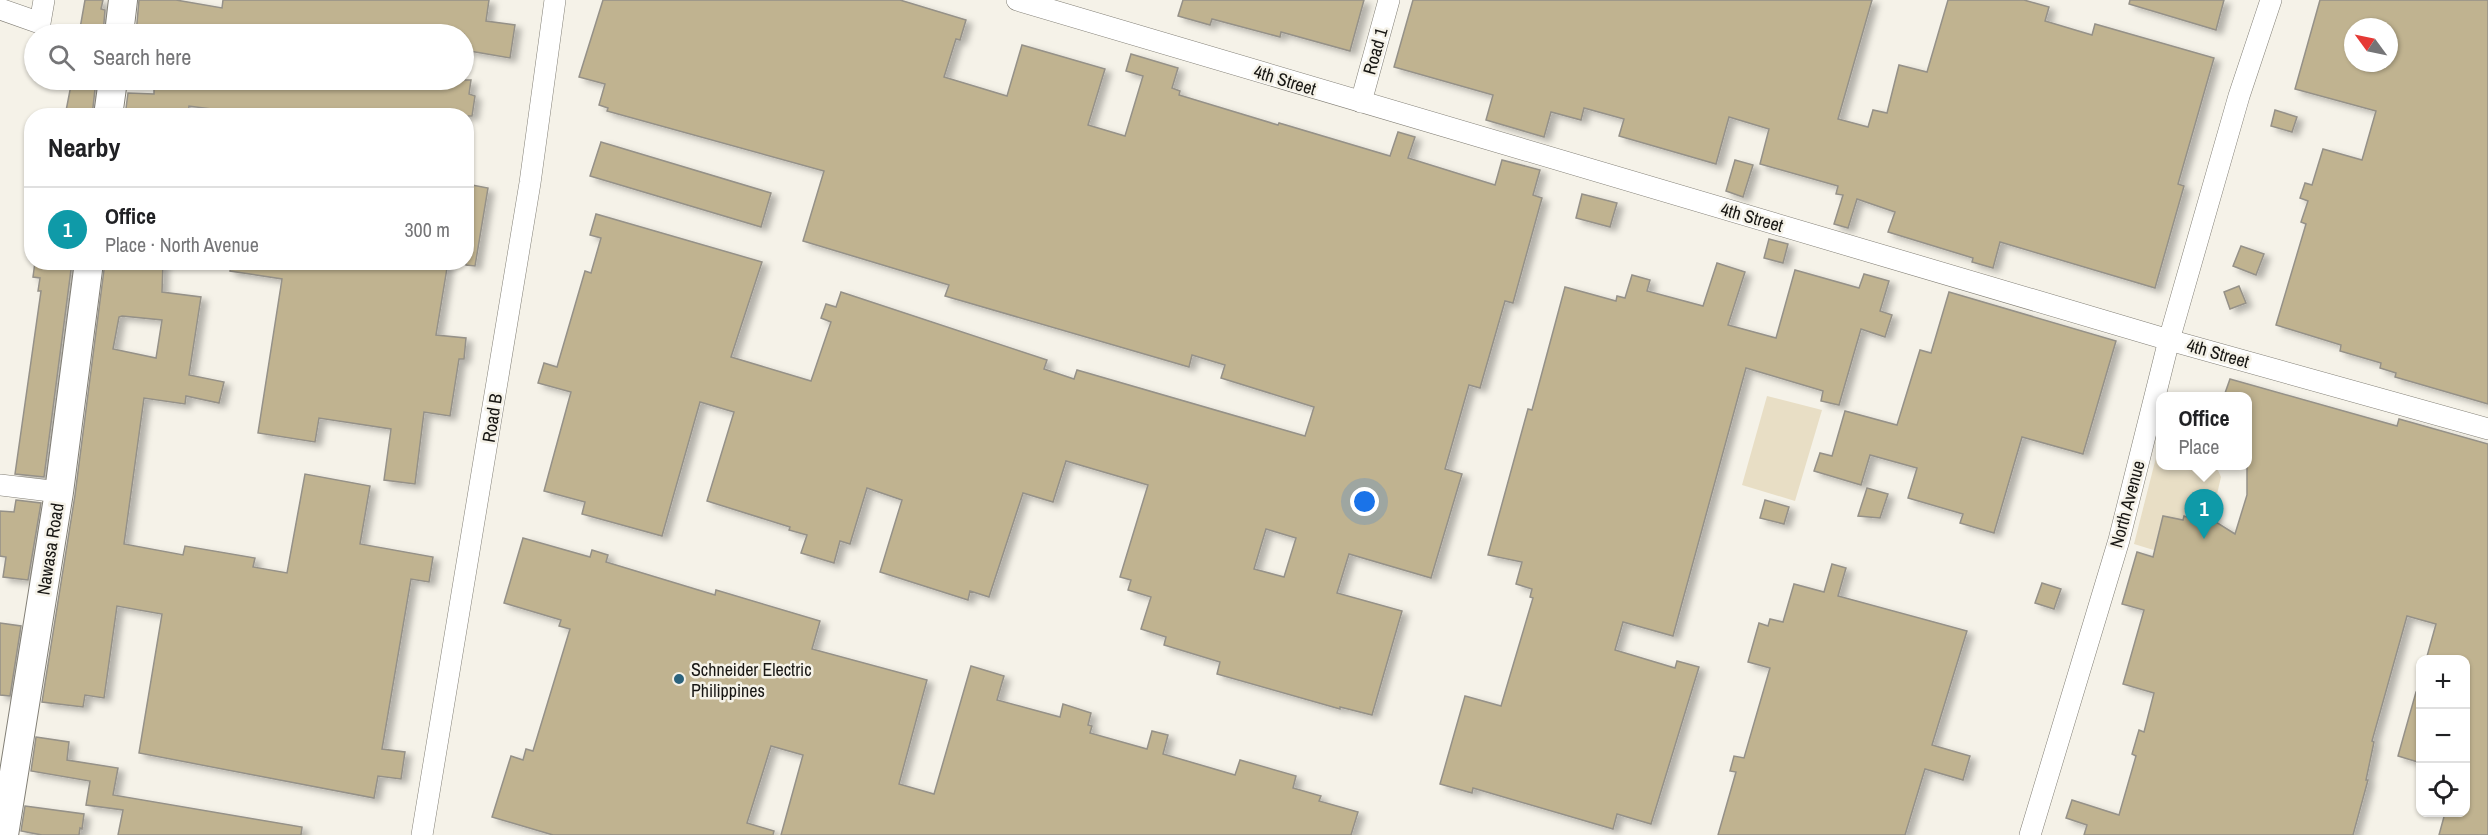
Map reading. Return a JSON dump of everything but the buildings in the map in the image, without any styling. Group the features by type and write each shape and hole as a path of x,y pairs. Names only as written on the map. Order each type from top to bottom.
{"street":[{"path":"0,9 40,23 44,0"},
{"path":"120,24 123,0"},
{"name":"Road B","path":"422,835 526,207 555,0"},
{"name":"4th Street","path":"1017,0 2169,340 2488,429"},
{"name":"Road 1","path":"1361,102 1389,0"},
{"name":"North Avenue","path":"2031,835 2119,540 2169,340 2239,96 2271,0"},
{"path":"109,108 112,90"},
{"name":"Nawasa Road","path":"4,835 59,492 88,270"},
{"path":"0,485 59,492"}],"shaded area":[{"path":"1767,396 1822,410 1795,501 1742,485"},
{"path":"2156,458 2156,470 2218,470 2221,477 2212,516 2187,509 2173,556 2134,544"}],"place":[{"name":"Office","path":"2204,539"},
{"name":"Schneider Electric Philippines","path":"679,679"}]}
